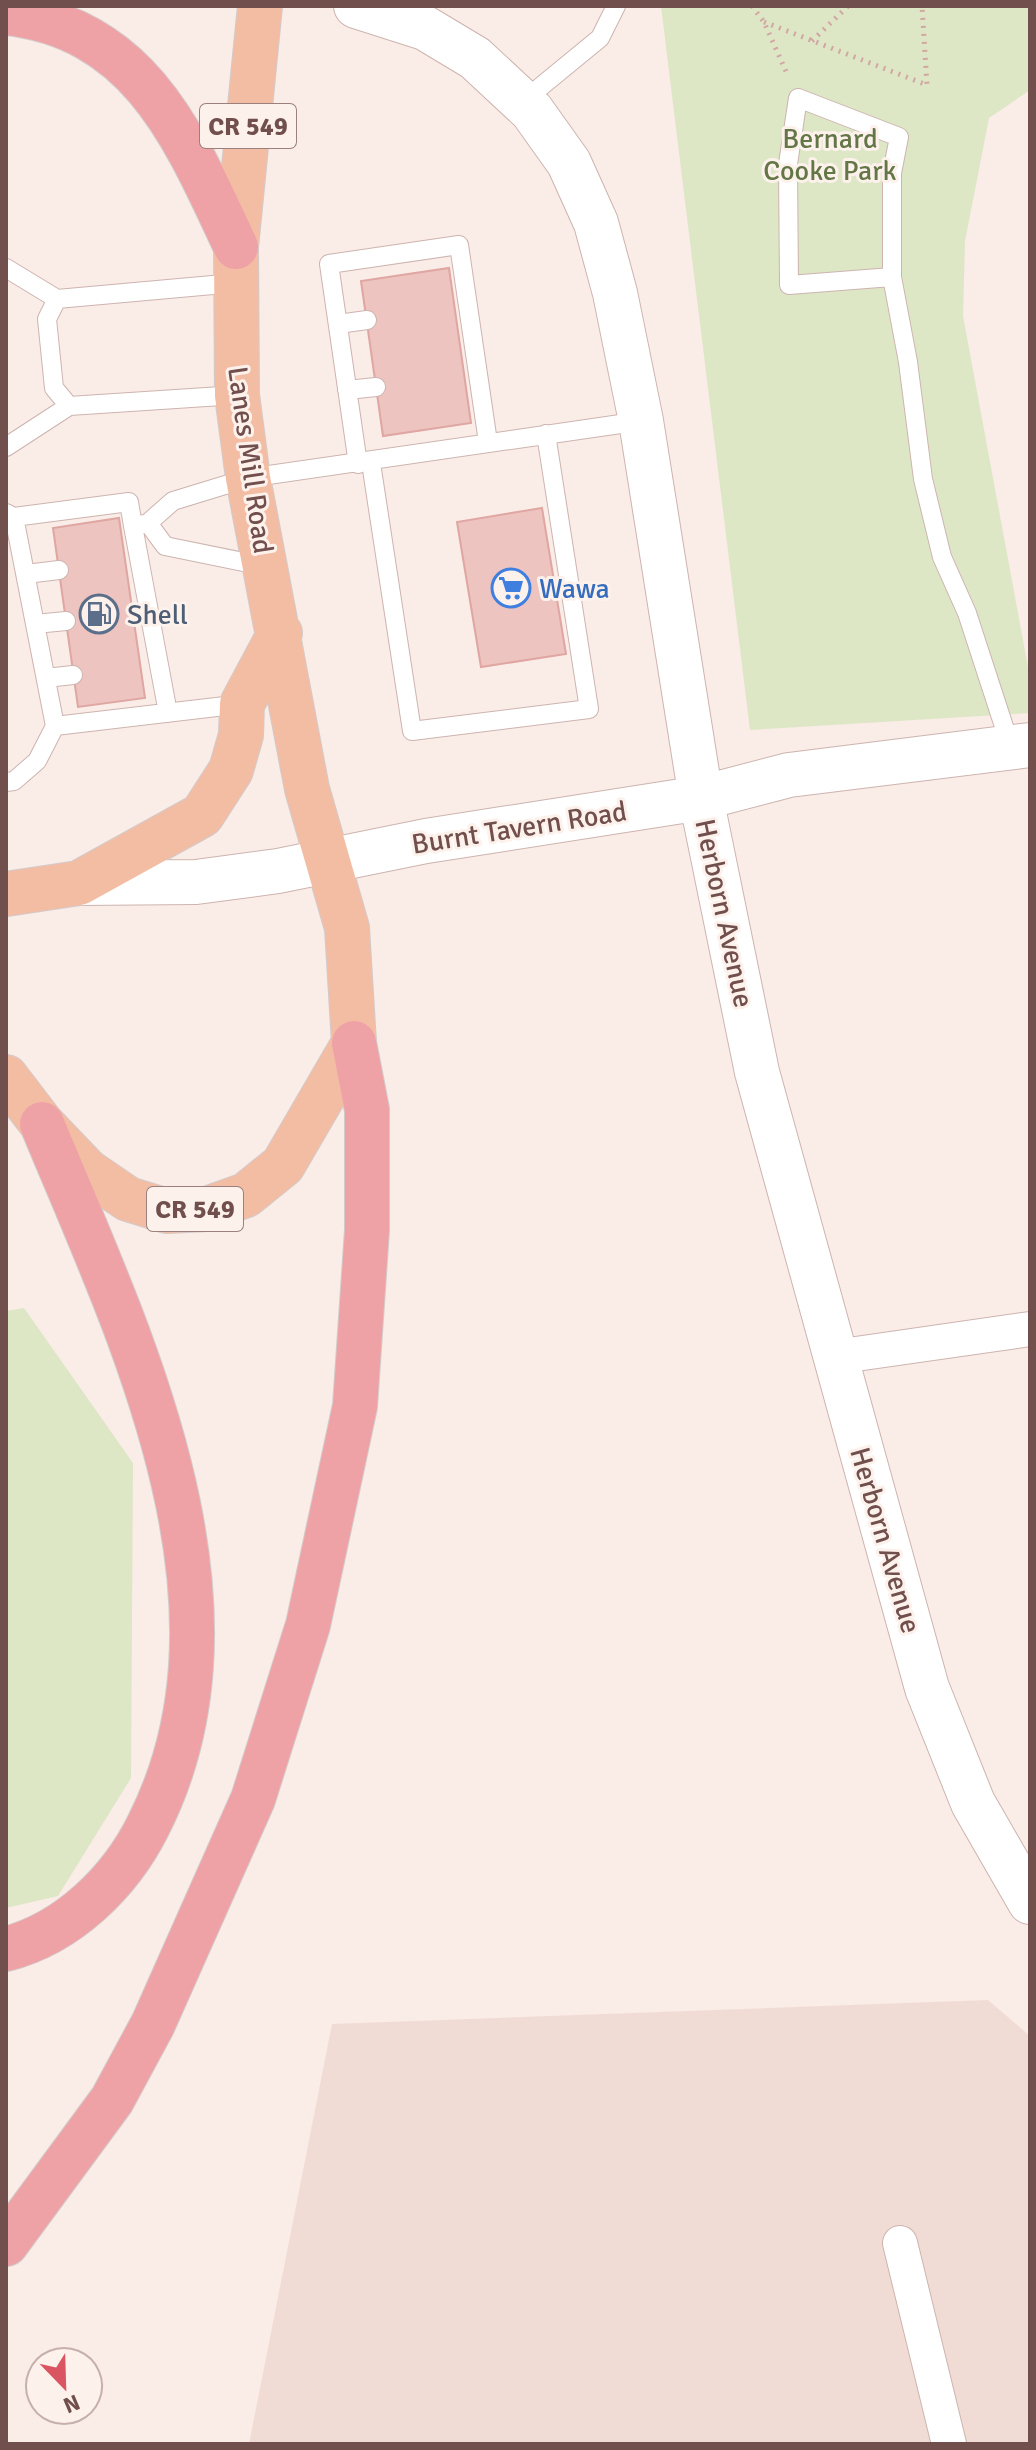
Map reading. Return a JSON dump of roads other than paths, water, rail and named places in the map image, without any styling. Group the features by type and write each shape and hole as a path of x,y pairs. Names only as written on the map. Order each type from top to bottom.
{"highway":[{"path":"6,13 35,16 95,40 131,70 161,103 183,135 236,265"},
{"path":"6,2244 112,2100 153,2024 253,1799 308,1625 355,1406 367,1215 367,1110 354,1043"},
{"path":"6,1949 67,1920 107,1886 137,1847 158,1806 187,1714 194,1613 176,1493 135,1347 42,1124"}],"main road":[{"name":"Lanes Mill Road","path":"260,6 236,265 237,395 248,478 280,633 307,789 329,860"},
{"path":"79,883 202,815 231,770 241,735 242,704 280,633"},
{"name":"CR 549","path":"6,1077 42,1124 87,1171 128,1199 167,1211 207,1209 246,1195 283,1165 354,1043 347,928 329,860"},
{"name":"Burnt Tavern Road","path":"6,894 79,883"}],"street":[{"name":"Herborn Avenue","path":"356,6 425,28 475,58 522,102 569,163 596,223 615,293 641,421 701,798 757,1072 927,1688 973,1803 1030,1902"},
{"name":"Burnt Tavern Road","path":"79,883 196,882 701,798 789,775 1020,747"},
{"path":"835,1357 1030,1329"},
{"path":"900,2243 949,2444"}],"lane":[{"path":"522,102 600,38 616,6"},
{"path":"892,277 789,285 788,164 798,98 899,137 892,173 892,277 908,362 923,479 942,557 1020,747"},
{"path":"488,442 471,373 461,307 459,245 329,264 347,390 365,463 412,731 589,709 546,434"},
{"path":"6,268 57,299 236,265"},
{"path":"57,299 47,319 54,388 69,406"},
{"path":"338,324 367,320"},
{"path":"347,390 376,387"},
{"path":"6,447 69,406 237,395"},
{"path":"168,713 149,663 133,563 140,525 173,501 248,478 641,421"},
{"path":"6,782 14,781 37,761 55,726 26,574 10,515 129,502 140,525 165,546 265,566"},
{"path":"26,574 59,570"},
{"path":"35,624 66,621"},
{"path":"46,678 73,675"},
{"path":"55,726 242,704"}],"place":[{"name":"Wawa","path":"511,588"},
{"name":"Shell","path":"99,614"}],"park label":[{"name":"Bernard Cooke Park","path":"830,154"}]}
